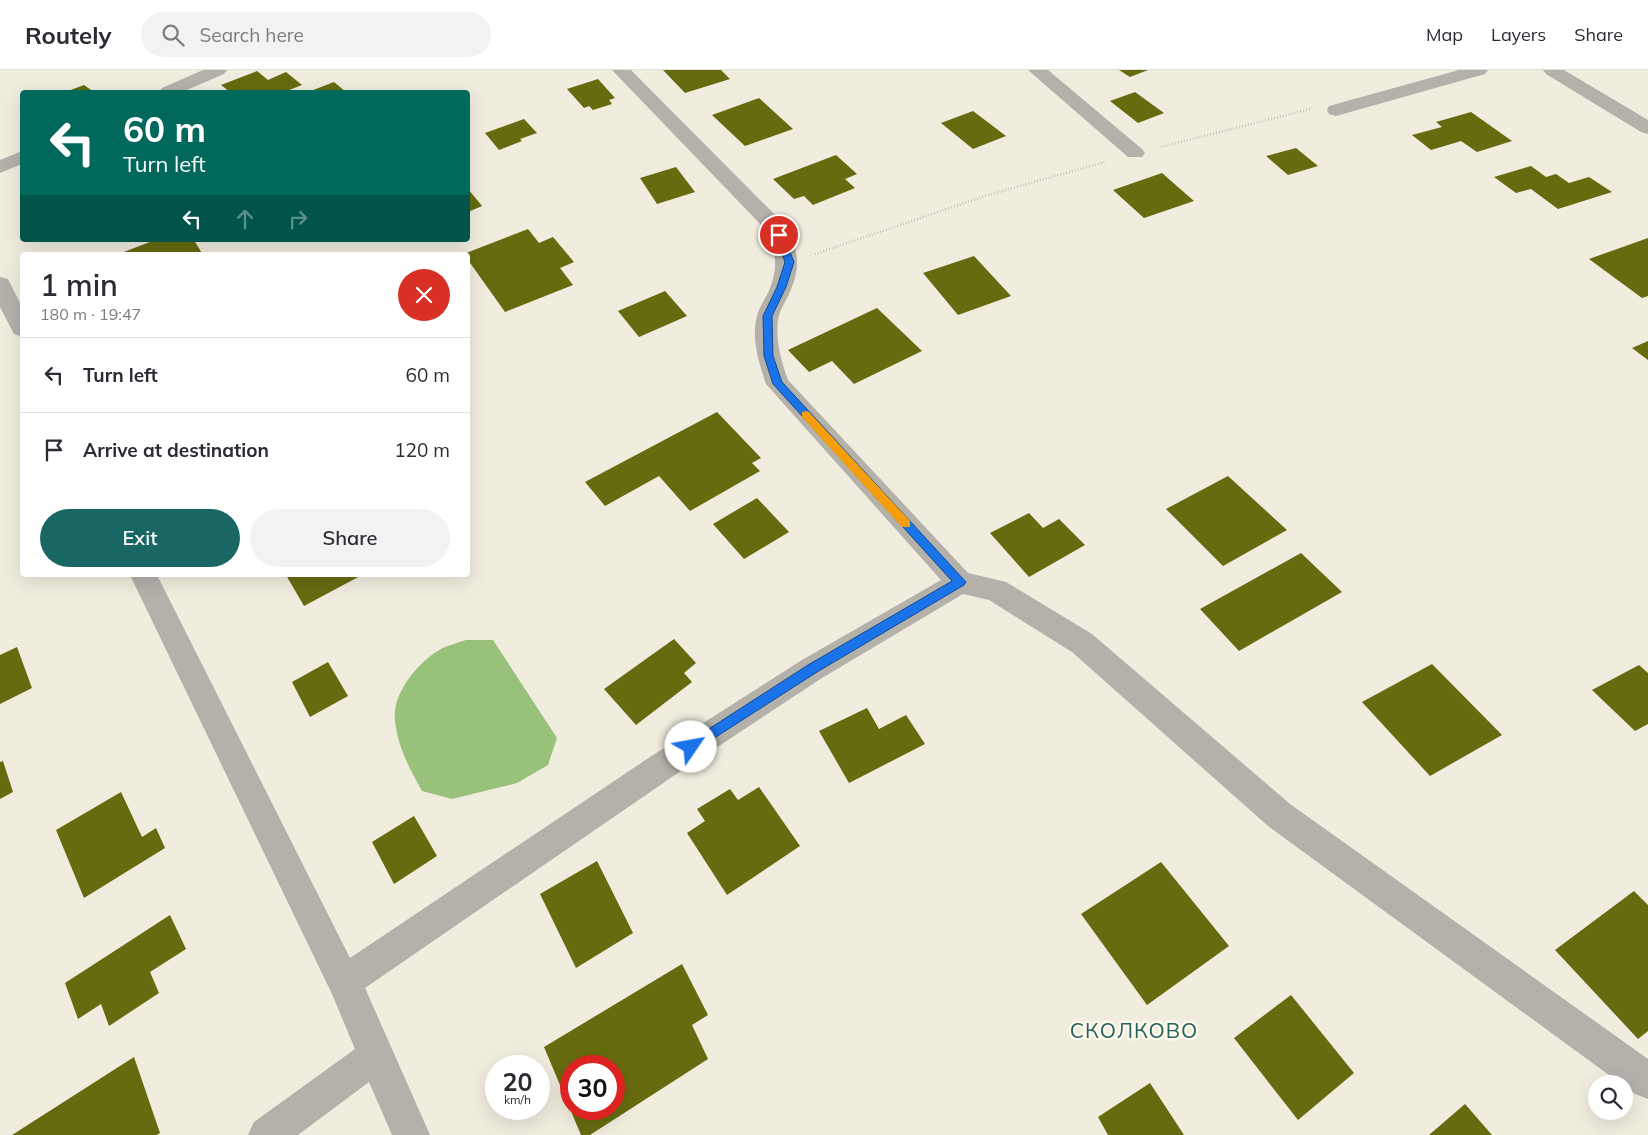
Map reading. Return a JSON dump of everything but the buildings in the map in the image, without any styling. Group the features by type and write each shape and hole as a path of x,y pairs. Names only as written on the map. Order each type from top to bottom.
{"street":[{"path":"173,90 218,70"},
{"path":"621,70 774,226 784,245 789,262 782,287 768,316 768,356 778,384 960,582 996,590 1082,643 1279,815 1648,1081"},
{"path":"1036,70 1135,154"},
{"path":"1336,110 1480,70"},
{"path":"1552,70 1648,128"},
{"path":"0,167 20,158"},
{"path":"0,284 20,325"},
{"path":"144,577 344,982 411,1135"},
{"path":"344,982 661,767 812,669 960,582"},
{"path":"267,1135 375,1056"}],"shaded area":[{"path":"466,640 493,640 557,738 548,765 517,783 452,799 422,791 398,739 395,710 402,689 408,679 424,662 441,649"}],"slow traffic":[{"path":"806,414 906,524"}],"district":[{"name":"СКОЛКОВО","path":"1134,1031"}],"route":[{"path":"691,747 812,669 960,582 778,384 768,356 768,316 782,287 789,262 779,235"}]}
